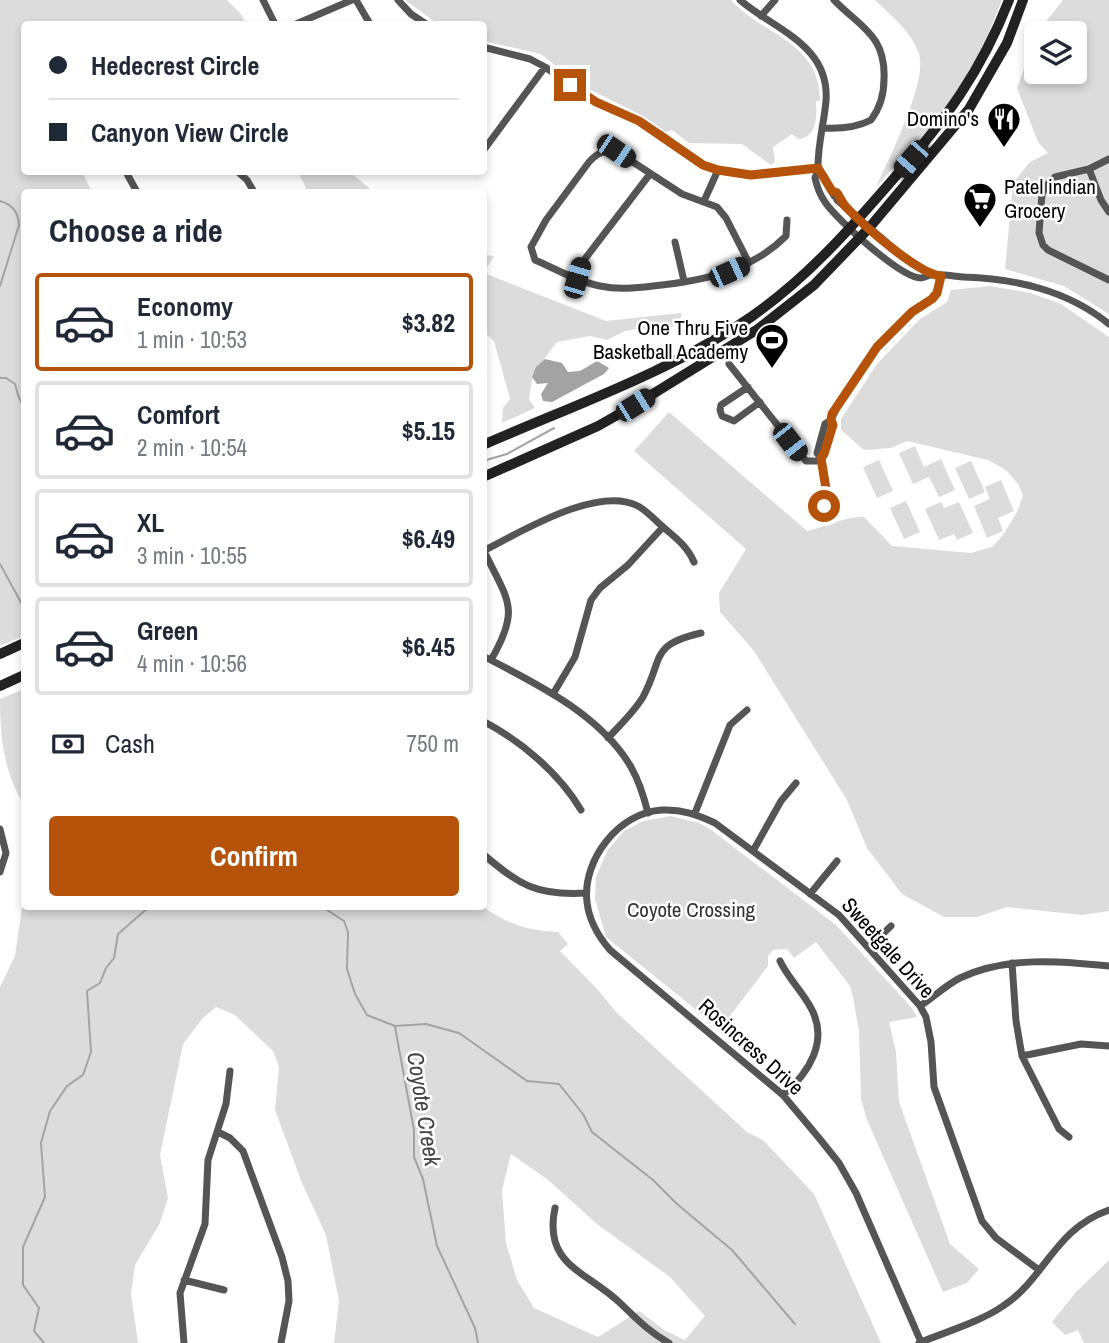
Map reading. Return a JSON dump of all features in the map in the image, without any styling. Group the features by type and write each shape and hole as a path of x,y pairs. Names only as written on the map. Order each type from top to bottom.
{"main road":[{"path":"487,443 658,369 716,338 777,297 805,274 859,219 937,130 986,54 1009,0"},
{"path":"487,475 598,426 758,329 814,285 869,228 970,109 1006,43 1023,0"},
{"path":"0,654 21,644"},
{"path":"0,686 21,676"}],"street":[{"path":"263,0 274,21"},
{"path":"303,21 354,0 368,21"},
{"path":"398,0 422,21"},
{"path":"740,0 799,40 816,60 825,85 826,99 815,178 822,197 832,211 860,237 900,270 922,278 937,275 1025,283 1069,300 1109,324"},
{"path":"761,16 775,0"},
{"path":"822,128 852,127 871,120 884,93 884,63 877,41 834,0"},
{"path":"487,48 530,59 545,66 596,102 639,121 703,165 751,175 818,169"},
{"path":"487,146 545,66"},
{"path":"748,263 726,218 717,207 682,194 616,151 601,152 589,162 546,220 533,242 532,254 535,260 599,286 624,289 708,278 748,263 763,256 786,236 787,220"},
{"path":"1109,159 1050,181 1042,194 1039,233 1048,250 1109,280"},
{"path":"818,169 836,198 869,228 900,254 937,275"},
{"path":"1088,169 1109,212"},
{"path":"704,201 718,170"},
{"path":"577,278 581,264 650,174"},
{"path":"241,175 252,189"},
{"path":"675,242 684,281"},
{"path":"824,506 827,495 821,460 833,425 831,420 839,401 877,347 912,312 937,293 937,275"},
{"path":"729,364 806,461 821,460"},
{"path":"748,387 722,405 722,416 734,421 760,402"},
{"path":"487,550 586,503 609,499 625,501 639,507 685,545 694,562"},
{"path":"553,694 575,657 591,600 663,527"},
{"path":"487,557 507,600 510,616 507,630 487,658 553,694 608,738 632,768 648,813"},
{"path":"608,738 642,699 662,650 679,638 701,633"},
{"path":"695,813 730,725 747,710"},
{"path":"487,724 525,748 569,790 581,810"},
{"path":"753,851 781,801 796,783"},
{"name":"Sweetgale Drive","path":"648,813 661,810 695,813 715,823 839,915 920,1006 926,1017 931,1042 934,1087 982,1221 996,1238 1039,1270"},
{"name":"Rosincress Drive","path":"648,813 628,822 611,835 590,870 586,893 597,935 610,950 783,1095 839,1163 856,1193 920,1343"},
{"path":"0,829 6,853 0,872"},
{"path":"487,857 508,875 537,890 586,893"},
{"path":"810,894 837,861"},
{"path":"869,947 891,926"},
{"path":"780,961 786,975 811,1009 817,1023 818,1039 814,1057 805,1074 783,1095"},
{"path":"920,1006 956,980 974,972 1012,962 1070,962 1109,966"},
{"path":"1012,962 1016,1021 1023,1056 1059,1129 1069,1137"},
{"path":"1023,1056 1081,1044 1109,1046"},
{"path":"184,1343 180,1307 184,1280 197,1252 205,1224 208,1160 226,1104 230,1071"},
{"path":"218,1132 230,1138 243,1151 282,1257 288,1281 289,1301 281,1343"},
{"path":"555,1208 552,1224 556,1248 566,1264 609,1294 653,1334 669,1343"},
{"path":"920,1343 1004,1306 1039,1270 1064,1237 1091,1218 1109,1210"},
{"path":"184,1280 224,1290"}],"green space":[{"path":"0,0 227,0 244,21 21,21 21,175 84,175 90,189 21,189 21,637 0,646"},
{"path":"405,0 731,0 788,42 811,65 820,101 816,101 814,126 804,138 798,139 792,134 773,147 775,162 771,165 742,144 689,143 672,130 666,132 643,116 579,84 541,54 487,42 487,21 434,21"},
{"path":"875,0 1002,0 983,47 951,104 876,187 913,101 920,66 916,46"},
{"path":"1063,0 1109,0 1109,314 1064,286 1005,269 1013,183 1030,162 1048,153 1038,142 1017,88 1024,68 1024,84 1087,84 1087,21 1046,21"},
{"path":"300,175 354,175 370,189 306,189"},
{"path":"487,255 494,256 487,268"},
{"path":"487,274 606,321 681,313 681,317 668,332 641,328 625,331 607,340 590,336 557,342 533,374 529,399 535,408 502,423 503,408 510,399 494,341 487,335"},
{"path":"990,286 1031,293 1061,304 1109,337 1109,911 1082,915 1007,907 977,917 944,917 902,894 867,848 847,800 754,651 720,612 719,593 746,549 634,451 669,412 807,531 842,520 864,517 892,546 971,553 992,547 1017,512 1023,495 1006,470 988,460 907,441 891,448 864,450 841,430 841,419 877,364 920,319 947,302 951,290"},
{"path":"915,446 924,467 941,459 955,490 939,497 929,477 913,484 899,453"},
{"path":"879,460 893,491 877,498 863,467"},
{"path":"971,461 985,492 969,499 955,468"},
{"path":"1001,480 1014,511 998,518 1003,531 987,538 974,506 990,499 985,487"},
{"path":"906,501 920,532 904,539 890,508"},
{"path":"941,502 944,508 959,502 973,533 957,540 954,534 939,540 925,509"},
{"path":"21,690 21,800 4,754 0,699"},
{"name":"Coyote Crossing","path":"671,816 699,823 710,829 836,925 911,1007 917,1017 889,1022 896,1052 899,1102 950,1244 979,1269 967,1283 943,1292 867,1120 861,1099 859,1031 850,986 816,942 794,958 787,949 773,950 768,956 768,966 720,1029 606,937 595,899 596,877 607,851 624,831 643,821"},
{"path":"487,909 519,926 558,932 568,944 560,951 616,1012 747,1132 763,1140 814,1194 881,1343 334,1343 339,1301 326,1235 302,1183 275,1110 279,1067 273,1051 235,1015 216,1007 202,1019 183,1044 160,1155 168,1198 160,1223 135,1265 131,1294 138,1343 0,1343 0,987 15,956 22,910","holes":["511,1154 547,1179 597,1224 670,1277 705,1316 685,1340 664,1330 639,1311 598,1337 534,1308 517,1280 506,1243 502,1190"]},
{"path":"1109,1260 1109,1343 1084,1343 1078,1330 1065,1335 1052,1322 1076,1292"}],"shaded area":[{"path":"545,359 562,363 568,372 580,371 597,361 609,368 604,374 552,402 543,401 541,394 548,383 537,384 532,377 536,367"}],"waterway":[{"name":"Coyote Creek","path":"0,201 14,210 19,225 0,286"},
{"path":"0,378 6,378 15,384 21,402"},
{"path":"487,460 507,454 554,428"},
{"name":"Coyote Creek","path":"0,564 21,602"},
{"path":"44,1343 34,1331 39,1308 23,1285 23,1247 45,1197 41,1143 50,1111 67,1086 83,1075 91,1052 87,991 100,983 114,958 118,934 145,910"},
{"path":"327,910 344,921 348,932 347,969 355,994 367,1015 395,1026 426,1024 459,1033 527,1081 559,1084 583,1114 592,1132 653,1180 732,1250 795,1324"},
{"name":"Coyote Creek","path":"395,1027 414,1130 414,1157 423,1179 437,1246 475,1328 478,1343"}],"place":[{"name":"Domino's","path":"1004,149"},
{"name":"Patel indian Grocery","path":"980,229"},
{"name":"One Thru Five Basketball Academy","path":"772,370"}],"route":[{"path":"570,85 596,102 639,121 703,165 751,175 818,168 832,191 842,199 842,204 859,219 914,264 932,275 941,276 937,293 912,312 877,347 832,414 833,425 821,458 827,495 824,506"}]}
